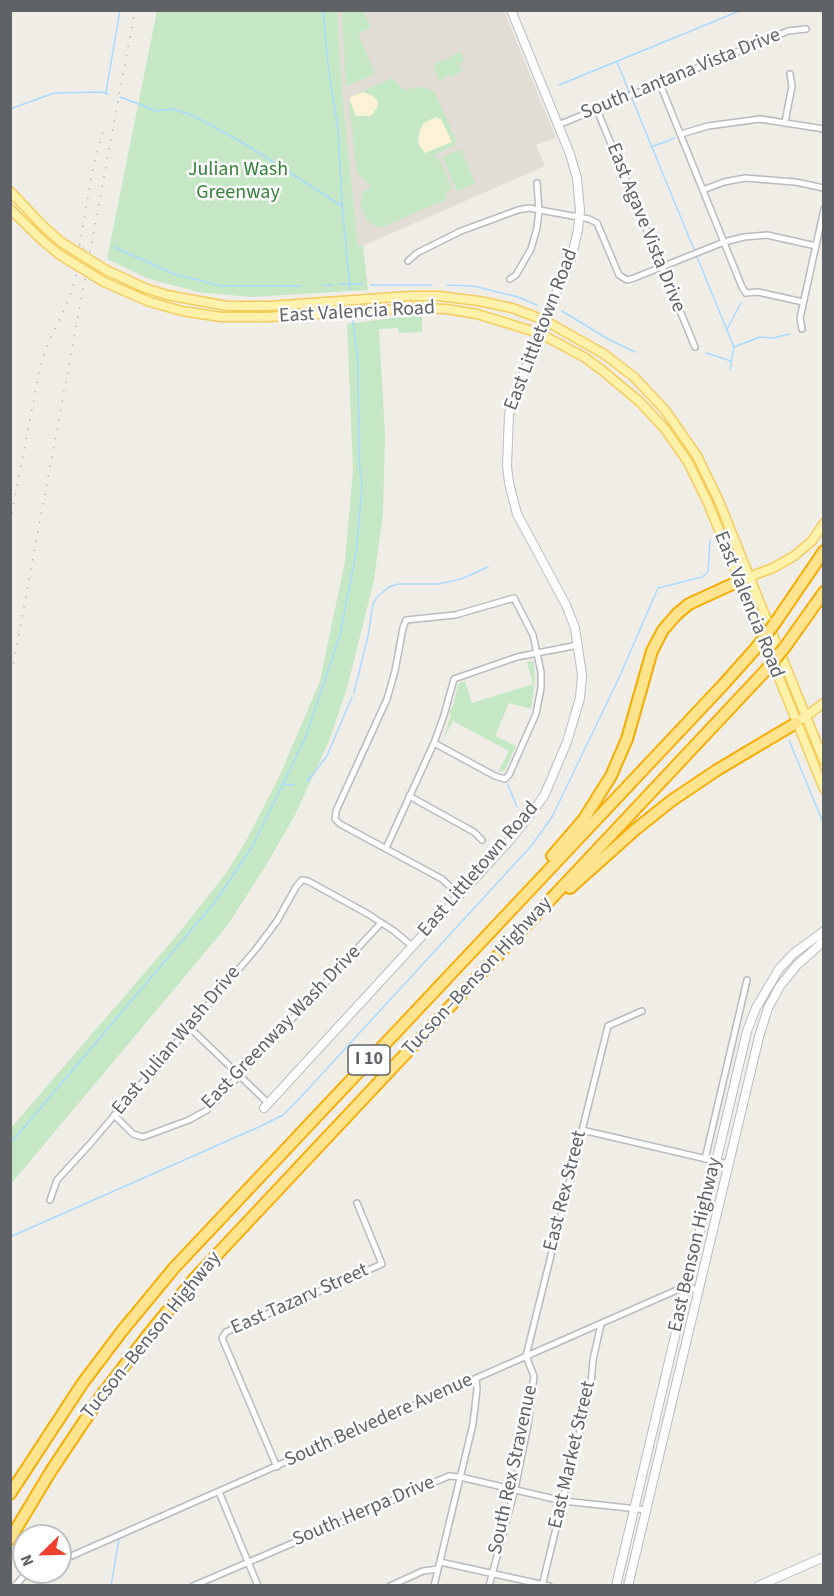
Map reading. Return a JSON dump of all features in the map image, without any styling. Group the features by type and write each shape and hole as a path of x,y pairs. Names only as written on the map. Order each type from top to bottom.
{"highway":[{"name":"Tucson–Benson Highway","path":"10,1494 69,1404 137,1312 196,1243 717,692 775,623 824,551"},
{"path":"399,1028 572,834 598,799 624,748 652,651 668,624 694,601 744,579"},
{"name":"Tucson–Benson Highway","path":"10,1539 46,1478 101,1396 151,1330 195,1278 766,670 824,592"},
{"path":"506,947 662,808 717,770 801,721"}],"main road":[{"name":"East Littletown Road","path":"266,1106 511,839 544,796 567,742 580,698 582,675 575,628 566,604 517,514 507,466 509,414 544,320 571,259 579,217 577,178 511,10"},
{"name":"East Valencia Road","path":"10,191 61,242 106,270 157,292 213,304 257,307 439,296 501,306 544,320 604,354 634,377 665,410 685,437 708,477 744,579 801,721 824,789"},
{"name":"East Valencia Road","path":"10,209 60,255 104,282 150,302 209,315 261,318 431,308 477,314 539,333 603,371 640,402 665,429 688,462 744,579"},
{"path":"744,579 794,556 812,541 824,523"},
{"path":"801,721 824,704"},
{"name":"East Valencia Road","path":"801,721 824,761"},
{"name":"East Benson Highway","path":"616,1586 747,1031 756,1008 779,969 806,943 824,931"},
{"name":"East Benson Highway","path":"628,1586 759,1037 768,1008 780,986 796,965 824,941"},
{"path":"758,1586 824,1557"}],"street":[{"name":"South Lantana Vista Drive","path":"558,125 788,31 806,29"},
{"path":"785,122 792,86 790,74"},
{"path":"660,84 746,295 758,292 803,302"},
{"name":"East Agave Vista Drive","path":"597,110 695,346"},
{"path":"681,134 708,126 760,119 824,129"},
{"path":"703,190 724,182 745,178 795,182 824,189"},
{"path":"510,279 516,275 531,249 539,211 537,183"},
{"path":"408,261 417,253 461,231 529,208 579,217 597,223 621,278 630,279 724,242 744,237 767,235 816,246"},
{"path":"802,329 800,318 824,209"},
{"path":"434,743 495,776 505,779 509,775 536,714 541,688 538,654 533,635 514,598 455,615 406,620 387,699 336,811 336,819 340,824 442,879 459,895"},
{"path":"386,848 434,743 454,679 517,657 578,645"},
{"path":"410,796 474,832 482,840"},
{"name":"East Julian Wash Drive","path":"50,1200 57,1180 256,949 277,921 302,880 308,881 381,923"},
{"path":"381,923 412,946"},
{"name":"East Greenway Wash Drive","path":"114,1115 133,1134 143,1137 189,1120 207,1110 381,923"},
{"name":"East Benson Highway","path":"705,1159 747,980"},
{"name":"East Rex Street","path":"526,1356 608,1026 642,1011"},
{"path":"188,1026 240,1076 266,1106"},
{"path":"582,1130 728,1164"},
{"name":"East Tazarv Street","path":"277,1467 223,1343 223,1335 382,1264 357,1203"},
{"path":"686,1287 698,1290"},
{"name":"South Belvedere Avenue","path":"72,1556 686,1287"},
{"name":"East Market Street","path":"542,1585 591,1384 593,1360 601,1324"},
{"name":"South Rex Stravenue","path":"489,1586 515,1489 528,1425 534,1376 526,1356"},
{"path":"434,1586 474,1419 476,1379"},
{"name":"South Herpa Drive","path":"193,1586 452,1475 563,1501 646,1510"},
{"path":"219,1492 258,1586"},
{"path":"440,1562 549,1586"},
{"path":"390,1586 423,1571 438,1569"}],"shaded area":[{"path":"337,11 504,11 556,138 536,145 545,166 358,248 342,92"}],"green space":[{"name":"Julian Wash Greenway","path":"157,11 337,11 342,92 358,247 363,246 368,290 251,297 198,292 149,279 107,259"},
{"path":"342,11 363,11 371,27 358,34 375,74 346,86"},
{"path":"461,52 464,60 459,65 462,70 452,77 449,74 439,81 435,64"},
{"path":"392,78 404,90 420,87 434,91 456,140 454,146 434,155 439,159 452,189 446,192 446,198 380,228 367,221 360,203 362,193 371,187 357,173 349,103 350,97"},
{"path":"461,149 475,183 457,191 442,157"},
{"path":"422,314 422,332 399,333 398,328 379,329 385,434 383,513 374,580 347,688 329,741 295,815 227,926 11,1184 11,1128 178,934 227,872 246,841 280,775 320,681 345,561 353,470 347,324"},
{"path":"527,662 534,662 535,679 531,709 509,703 495,736 516,746 505,770 498,772 509,751 453,721 443,740 458,684 465,681 472,703 533,684"}],"sand":[{"path":"363,92 378,101 377,108 371,116 356,116 350,101 350,97"},
{"path":"436,117 441,119 452,142 425,153 418,142 420,129 424,123"}],"waterway":[{"path":"106,92 120,10"},
{"path":"323,10 328,65 338,130 350,290"},
{"path":"559,85 742,10"},
{"path":"821,10 824,18"},
{"path":"617,62 734,347"},
{"path":"10,109 54,93 101,92 108,94"},
{"path":"120,97 157,111 173,109 194,116 245,144 342,206"},
{"path":"651,147 675,138"},
{"path":"114,247 174,274 222,286 301,286"},
{"path":"339,284 363,284"},
{"path":"323,285 333,285"},
{"path":"371,285 432,285"},
{"path":"447,285 473,286 518,297 537,305"},
{"path":"726,331 741,303"},
{"path":"562,311 608,339 635,352"},
{"path":"10,1144 215,902 252,847 305,739 340,635 356,553 362,487 359,461 358,361 353,321"},
{"path":"730,369 734,347 760,337 773,338 790,334"},
{"path":"706,353 731,361"},
{"path":"10,1237 283,1115 532,845 552,817 618,680 658,588 702,577 708,572 710,540"},
{"path":"354,693 373,604 377,597 389,587 399,584 439,584 461,579 488,567"},
{"path":"307,782 327,756 352,697"},
{"path":"789,740 824,825"},
{"path":"283,784 294,785"},
{"path":"508,785 517,807"},
{"path":"111,1586 119,1539"}],"railway":[{"path":"10,682 135,10"},
{"path":"78,255 93,167 104,128"},
{"path":"10,523 40,368 47,346 69,299 84,247"}]}
